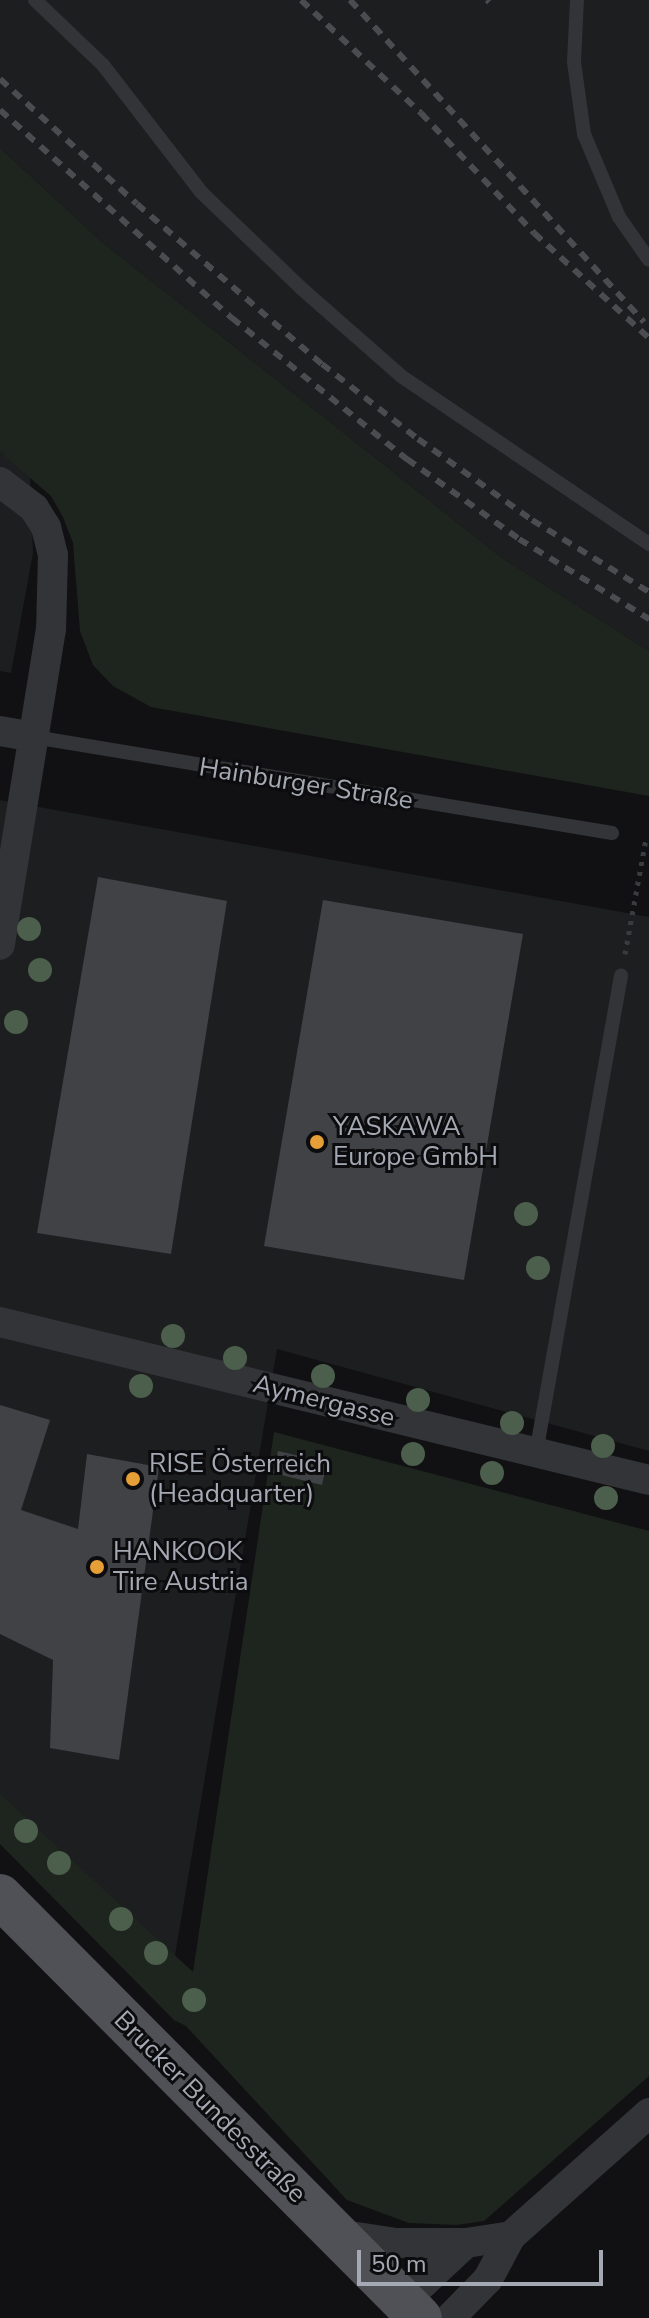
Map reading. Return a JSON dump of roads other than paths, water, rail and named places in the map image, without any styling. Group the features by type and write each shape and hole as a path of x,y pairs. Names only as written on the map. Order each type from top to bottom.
{"main road":[{"name":"Brucker Bundesstraße","path":"0,1896 337,2234 422,2314"}],"street":[{"path":"0,482 34,508 46,527 53,555 51,629 0,945"},
{"name":"Hainburger Straße","path":"0,731 34,737"},
{"name":"Aymergasse","path":"0,1322 649,1480"},
{"path":"422,2314 488,2279 511,2236 649,2113"},
{"path":"337,2234 396,2243 466,2243 511,2236"},
{"path":"422,2314 466,2243"}],"lane":[{"path":"35,0 103,65 201,192 312,298 401,376 649,544"},
{"path":"577,0 574,62 584,134 619,217 649,260"},
{"name":"Hainburger Straße","path":"34,737 612,833"},
{"path":"536,1453 621,975"}],"railway":[{"path":"301,0 421,113 534,233 649,338"},
{"path":"350,0 644,322"},
{"path":"0,79 137,204 322,364 418,439 532,520 649,592"},
{"path":"0,110 232,318 407,459 519,539 649,619"}],"place":[{"name":"YASKAWA Europe GmbH","path":"317,1142"},
{"name":"RISE Österreich (Headquarter)","path":"133,1479"},
{"name":"HANKOOK Tire Austria","path":"97,1567"}]}
